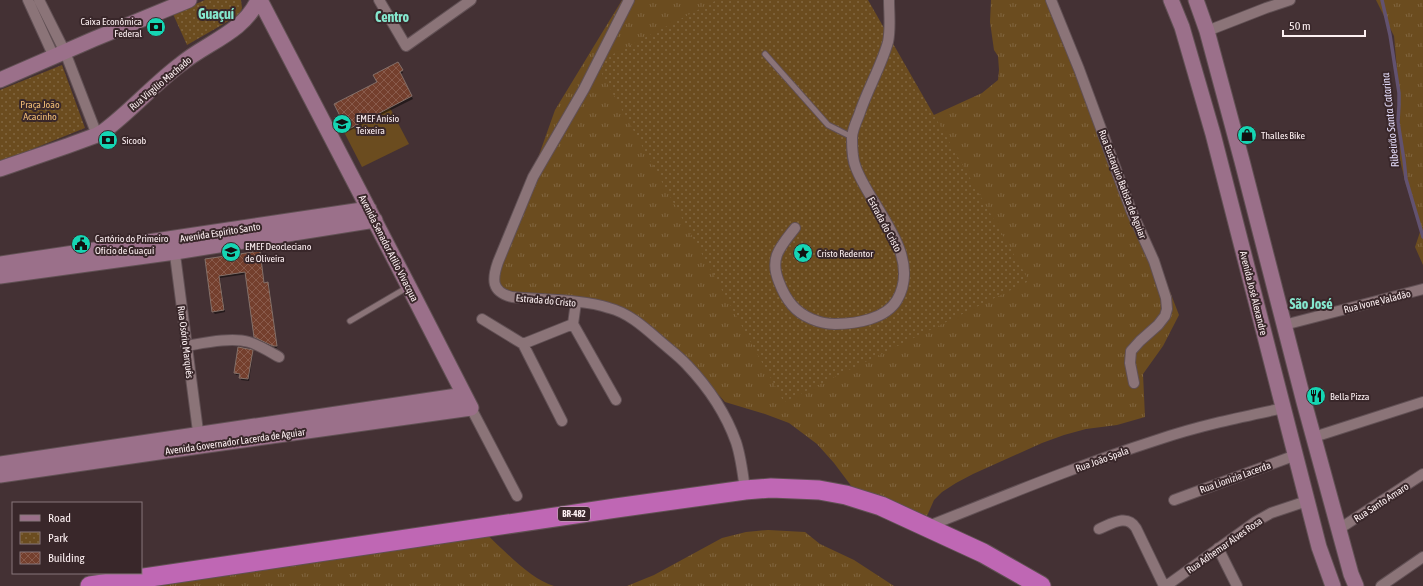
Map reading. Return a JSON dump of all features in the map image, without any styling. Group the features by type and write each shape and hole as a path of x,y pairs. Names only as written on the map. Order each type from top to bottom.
{"highway":[{"name":"BR-482","path":"90,586 745,490 771,488 820,490 846,495 881,506 983,553 1041,586"}],"main road":[{"path":"0,80 189,0"},
{"name":"Rua Virgilio Machado","path":"97,135 109,127 180,64 246,19 259,0"},
{"name":"Avenida Senador Atilio Vivacqua","path":"259,0 468,402"},
{"name":"Avenida José Alexandre","path":"1171,0 1182,27 1211,128 1319,547 1333,586"},
{"path":"1196,0 1207,31 1298,378 1351,574 1356,586"},
{"path":"1211,128 1220,129 1232,123"},
{"path":"0,169 97,135"},
{"name":"Avenida Espírito Santo","path":"0,276 174,246 372,215"},
{"name":"Avenida Espírito Santo","path":"0,264 174,246"},
{"path":"1276,382 1287,384 1298,378"},
{"name":"Avenida Governador Lacerda de Aguiar","path":"0,464 199,440 468,402"},
{"name":"Avenida Governador Lacerda de Aguiar","path":"0,475 199,440"}],"street":[{"path":"28,0 60,54"},
{"path":"39,0 60,54 97,135"},
{"path":"378,0 406,46 471,0"},
{"name":"Estrada do Cristo","path":"629,0 584,89 533,177 494,273 494,282 498,290 504,295 512,297 576,302 609,307 625,313 650,332 687,365 705,386 723,414 732,431 740,454 745,490"},
{"name":"Estrada do Cristo","path":"795,228 781,246 774,263 775,272 782,289 795,309 810,319 822,323 835,324 868,320 889,310 895,303 904,283 905,270 901,253 890,229 858,174 853,160 852,137 862,103 887,43 890,28 889,0"},
{"name":"Rua Eustaquio Batista de Aguiar","path":"1051,0 1079,69 1131,210 1154,261 1166,298 1167,309 1164,316 1158,325 1140,341 1132,351 1130,363 1134,383"},
{"path":"1207,31 1290,0"},
{"name":"Rua Osório Marquês","path":"174,246 199,440"},
{"name":"Rua Ivone Valadão","path":"1284,325 1423,289"},
{"path":"576,302 573,324 616,400"},
{"path":"482,319 523,344 562,421"},
{"path":"523,344 573,324"},
{"path":"186,346 224,341 241,341 249,342 279,357"},
{"name":"Avenida Senador Atilio Vivacqua","path":"468,402 517,496"},
{"path":"1314,437 1423,402"},
{"name":"Rua João Spala","path":"925,527 1105,458 1158,440 1216,422 1284,408"},
{"name":"Rua Lionizia Lacerda","path":"1174,500 1296,455"},
{"name":"Rua Santo Amaro","path":"1339,529 1423,474"},
{"name":"Rua Adhemar Alves Rosa","path":"1165,586 1264,516 1307,501"},
{"path":"1099,529 1124,519 1131,521 1165,586"},
{"path":"1218,548 1237,586"},
{"path":"1380,586 1423,557"}],"lane":[{"path":"765,54 828,125 852,137"},
{"path":"350,321 409,287"}],"green space":[{"path":"205,0 241,0 242,8 239,15 187,45 173,14"},
{"path":"622,0 806,0 923,120 982,93 998,80 998,56 994,50 990,22 991,0 1050,0 1070,38 1091,117 1147,232 1179,315 1163,346 1143,374 1145,417 1117,425 1086,429 1064,435 1042,443 973,474 942,492 934,500 927,516 852,487 817,444 789,423 725,402 685,355 662,336 621,317 584,304 508,293 493,284 555,110"},
{"path":"717,0 868,0 1029,281 784,402 596,63"},
{"path":"1376,0 1423,0 1423,265 1415,247 1421,229 1415,207 1406,185 1400,160 1400,102 1394,36"},
{"name":"Praça João Acacinho","path":"62,65 85,128 0,162 0,90"},
{"path":"390,108 409,144 362,167 344,132"},
{"path":"768,530 805,532 820,544 854,560 894,586 627,586 654,575 722,538 746,532"},
{"path":"485,533 527,571 545,583 554,586 119,586"}],"building":[{"path":"398,62 403,70 400,72 412,96 347,130 334,104 377,82 373,75"},
{"path":"260,251 264,283 268,282 277,346 273,346 254,337 245,272 219,276 224,310 212,312 205,259"},
{"path":"238,347 253,350 248,379 239,378 240,374 234,373"}],"waterway":[{"name":"Ribeirão Santa Catarina","path":"1382,0 1390,35 1399,93 1398,122 1406,179 1423,237"}],"place":[{"name":"Caixa Econômica Federal","path":"156,27"},
{"name":"EMEF Anísio Teixeira","path":"342,124"},
{"name":"Thalles Bike","path":"1247,135"},
{"name":"Sicoob","path":"108,140"},
{"name":"Cartório do Primeiro Ofício de Guaçuí","path":"81,244"},
{"name":"EMEF Deocleciano de Oliveira","path":"231,252"},
{"name":"Cristo Redentor","path":"803,253"},
{"name":"Bella Pizza","path":"1316,396"}],"district":[{"name":"Guaçuí","path":"216,14"},
{"name":"Centro","path":"392,17"},
{"name":"São José","path":"1311,304"}]}
